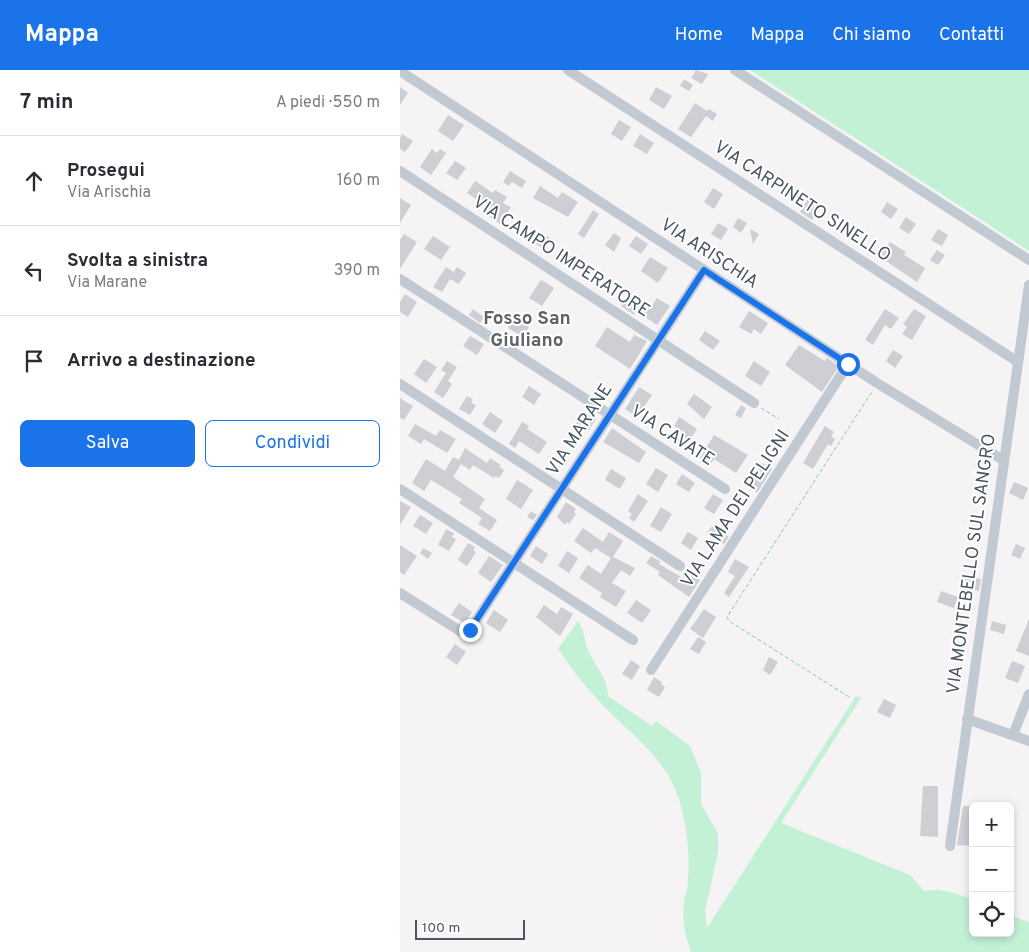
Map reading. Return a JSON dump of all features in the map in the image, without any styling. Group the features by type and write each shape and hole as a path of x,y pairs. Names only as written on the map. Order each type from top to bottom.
{"street":[{"name":"VIA CARPINETO SINELLO","path":"568,70 1018,362"},
{"path":"735,70 1029,260"},
{"name":"VIA ARISCHIA","path":"400,71 877,383 1003,460"},
{"name":"VIA CAMPO IMPERATORE","path":"400,171 754,403"},
{"name":"VIA MARANE","path":"400,593 460,631 467,632 704,270"},
{"name":"VIA CAVATE","path":"400,279 725,489"},
{"name":"VIA MONTEBELLO SUL SANGRO","path":"950,846 1029,286"},
{"name":"VIA LAMA DEI PELIGNI","path":"651,670 848,364"},
{"path":"400,384 680,566"},
{"path":"400,489 633,640"},
{"path":"1013,735 1029,694"},
{"path":"967,719 1029,741"}],"path":[{"path":"849,697 729,621 727,617 877,383"},
{"path":"754,403 779,419"}],"green space":[{"path":"750,70 1029,70 1029,251"},
{"path":"578,621 588,650 606,683 608,696 652,726 656,721 690,746 701,773 701,804 718,833 718,853 705,911 707,928 856,696 861,698 781,823 910,875 924,891 937,890 969,898 969,937 1014,937 1014,916 1029,922 1029,952 691,952 683,916 689,871 686,829 679,799 672,783 655,757 592,694 558,649"}],"building":[{"path":"696,70 708,74 702,84 691,78"},
{"path":"684,79 693,85 689,91 680,86"},
{"path":"400,87 408,93 400,105"},
{"path":"656,87 672,96 664,109 649,100"},
{"path":"695,103 707,111 709,109 717,114 713,121 706,116 691,137 678,129"},
{"path":"448,115 464,125 453,141 438,131"},
{"path":"619,120 631,127 622,141 611,134"},
{"path":"402,134 413,141 405,152 400,149"},
{"path":"640,134 654,143 647,154 633,146"},
{"path":"432,149 437,153 440,149 446,153 431,175 420,167"},
{"path":"455,161 466,168 457,180 446,173"},
{"path":"510,171 526,181 522,188 512,182 509,186 503,182"},
{"path":"475,181 493,193 495,190 507,197 503,203 511,207 500,224 490,217 492,213 484,208 485,205 467,193"},
{"path":"540,186 558,198 562,192 578,202 568,217 533,198"},
{"path":"713,188 723,194 714,209 704,202"},
{"path":"400,198 411,205 400,223"},
{"path":"808,199 814,202 812,206 819,210 812,220 800,212"},
{"path":"887,202 898,209 891,219 881,212"},
{"path":"593,210 599,214 584,238 578,234"},
{"path":"906,217 916,224 909,234 899,228"},
{"path":"738,218 747,223 741,233 733,227"},
{"path":"718,223 728,229 721,240 711,234"},
{"path":"750,229 759,234 753,244"},
{"path":"938,229 948,235 942,246 931,240"},
{"path":"537,230 550,238 543,249 530,240"},
{"path":"614,233 621,238 614,252 605,245"},
{"path":"404,234 417,242 400,269 400,240"},
{"path":"433,236 450,247 441,260 424,249"},
{"path":"636,236 648,244 641,254 629,246"},
{"path":"890,242 906,252 904,255 925,268 917,282 880,257"},
{"path":"937,250 945,255 938,265 930,260"},
{"path":"650,257 668,268 658,283 641,271"},
{"path":"446,267 454,272 457,267 466,273 459,284 450,279 442,292 433,287"},
{"path":"541,280 554,288 542,306 529,298"},
{"path":"405,294 417,302 408,317 400,312 400,302"},
{"path":"628,295 650,309 657,298 670,306 657,325 636,311 634,315 621,306"},
{"path":"473,309 484,317 480,323 469,315"},
{"path":"885,309 899,318 891,329 885,325 873,345 865,340"},
{"path":"914,309 926,316 912,340 902,334 907,327 903,324"},
{"path":"749,311 768,323 761,334 754,329 751,334 739,327"},
{"path":"514,318 529,327 523,337 508,328"},
{"path":"607,327 630,342 634,335 647,341 630,369 595,346"},
{"path":"705,331 720,341 713,350 699,340"},
{"path":"470,336 484,344 477,355 463,346"},
{"path":"799,345 825,361 827,358 839,366 822,392 785,365"},
{"path":"893,350 903,356 895,368 886,361"},
{"path":"424,359 437,367 426,383 414,374"},
{"path":"447,361 457,367 448,381 452,384 443,398 434,392 446,373 441,370"},
{"path":"754,361 770,372 761,386 745,376"},
{"path":"529,386 541,394 534,405 522,397"},
{"path":"639,387 652,395 637,417 625,409"},
{"path":"694,394 712,407 704,419 687,404"},
{"path":"467,396 473,399 471,403 476,405 470,415 459,409"},
{"path":"400,398 413,406 404,420 400,418"},
{"path":"741,405 746,408 741,418 735,415"},
{"path":"582,411 596,419 589,430 584,427 582,430 575,426"},
{"path":"490,412 503,421 495,433 482,424"},
{"path":"679,417 697,429 685,447 673,439 679,429 674,426"},
{"path":"522,422 529,426 527,429 547,442 539,454 519,441 515,448 509,444"},
{"path":"415,424 436,436 440,430 456,439 447,453 424,439 421,444 408,436"},
{"path":"825,426 834,432 831,436 835,439 831,446 828,444 813,469 803,463"},
{"path":"612,428 646,452 639,463 603,442"},
{"path":"714,435 748,455 736,473 714,459 710,465 700,458"},
{"path":"465,448 487,463 490,458 501,465 499,467 504,470 499,478 495,476 494,478 473,465 470,470 461,464 453,477 485,499 479,508 497,520 490,531 478,524 482,518 459,503 462,499 431,480 424,491 412,483 426,459 445,471 453,457 459,460"},
{"path":"762,463 772,469 757,493 747,487"},
{"path":"656,468 668,475 658,492 646,484"},
{"path":"611,469 626,478 620,489 605,480"},
{"path":"682,474 695,483 689,492 676,484"},
{"path":"517,480 533,490 521,509 506,499"},
{"path":"1014,482 1028,488 1023,500 1009,493"},
{"path":"638,494 648,501 634,522 629,518 632,514 628,511"},
{"path":"713,494 723,500 714,514 704,508"},
{"path":"400,501 411,507 400,525"},
{"path":"566,502 576,509 574,512 576,514 569,524 567,522 565,525 557,517"},
{"path":"661,507 672,514 661,532 650,526"},
{"path":"531,511 537,515 533,520 527,517"},
{"path":"420,515 433,523 426,534 413,526"},
{"path":"712,526 729,537 724,544 707,533"},
{"path":"583,528 603,542 609,532 623,541 613,557 635,568 630,576 621,570 612,583 626,591 616,607 600,597 602,593 579,578 588,565 601,574 611,558 595,548 591,553 574,541"},
{"path":"446,529 454,533 452,537 456,539 449,551 438,545"},
{"path":"688,532 698,538 691,550 681,543"},
{"path":"468,543 475,547 473,550 476,552 467,566 458,560"},
{"path":"1016,544 1025,548 1020,559 1011,555"},
{"path":"400,545 417,556 404,575 400,572"},
{"path":"536,546 548,554 542,564 530,556"},
{"path":"423,548 432,553 428,559 420,553"},
{"path":"567,551 578,558 569,573 558,566"},
{"path":"489,556 503,565 491,582 478,573"},
{"path":"651,556 661,562 659,564 683,578 687,572 700,580 689,597 658,575 660,572 646,563"},
{"path":"735,559 749,567 729,597 724,593 735,576 728,572"},
{"path":"963,575 981,579 979,591 964,588 965,585 962,584"},
{"path":"941,591 958,597 954,608 937,602"},
{"path":"636,600 651,610 642,623 627,613"},
{"path":"459,603 472,612 465,623 451,615"},
{"path":"544,605 557,614 561,607 573,614 560,636 536,617"},
{"path":"704,609 716,617 703,638 690,629"},
{"path":"494,610 508,620 500,632 486,623"},
{"path":"1029,619 1029,656 1016,651"},
{"path":"992,621 1006,625 1004,634 990,630"},
{"path":"698,637 706,642 699,654 690,649"},
{"path":"455,644 466,652 457,665 446,657"},
{"path":"769,657 778,662 770,675 763,670"},
{"path":"631,660 640,666 632,680 622,674"},
{"path":"1012,661 1025,666 1018,683 1005,678"},
{"path":"654,677 662,682 661,684 665,687 659,697 647,690"},
{"path":"884,699 896,705 890,718 877,712"},
{"path":"923,786 938,786 938,837 920,836"},
{"path":"963,806 969,806 969,846 957,845"}],"district":[{"name":"Fosso San Giuliano","path":"527,330"}],"route":[{"path":"470,630 704,270 848,364"}]}
